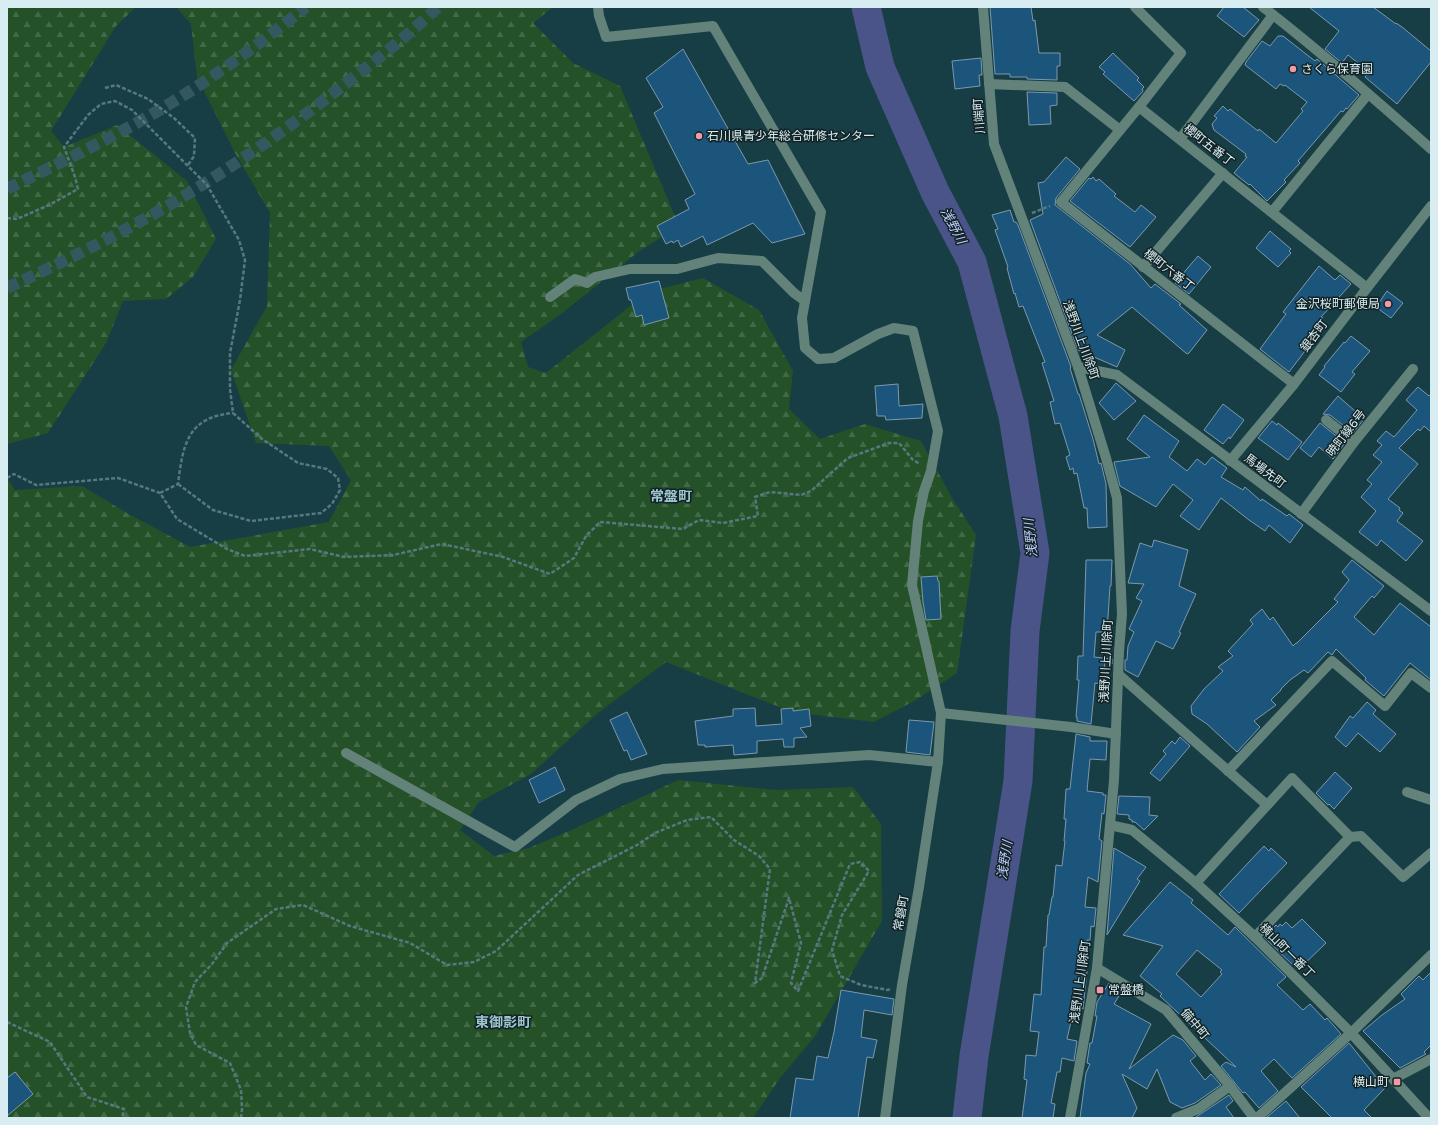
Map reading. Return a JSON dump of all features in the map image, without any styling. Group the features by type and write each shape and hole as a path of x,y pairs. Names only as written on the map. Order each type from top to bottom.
{"street":[{"path":"550,297 575,279 587,283 595,277 630,269 676,269 718,258 762,260 794,293 805,301 821,212 713,26 606,37 599,16 598,7"},
{"name":"川端町","path":"983,7 994,144 1022,217"},
{"path":"1061,202 1181,53 1135,7"},
{"path":"1263,7 1431,148"},
{"path":"1180,139 1273,15"},
{"path":"989,84 1065,86 1120,130"},
{"path":"1272,212 1368,94"},
{"name":"櫻町五番丁","path":"1139,107 1366,288"},
{"path":"1143,267 1223,173"},
{"name":"櫻町六番丁","path":"1061,202 1294,384"},
{"name":"銀杏町","path":"1230,461 1294,384 1366,288 1431,206"},
{"name":"浅野川上川除町","path":"1022,217 1078,367 1106,458 1116,498 1122,614 1114,780 1097,968 1070,1118"},
{"name":"常磐町","path":"805,301 802,318 805,348 818,359 834,358 878,334 894,328 912,331 938,431 931,471 924,491 918,521 912,586 941,713 938,762 902,985 885,1118"},
{"name":"馬場先町","path":"1078,367 1117,375 1301,514 1429,606"},
{"name":"暁町線6号","path":"1301,514 1354,442 1413,369"},
{"path":"1326,420 1354,442"},
{"path":"1228,772 1332,661 1385,706 1410,673 1431,688"},
{"path":"1118,674 1267,805"},
{"path":"941,713 1071,727 1116,734"},
{"path":"346,753 515,847 576,800 620,779 663,769 869,755 938,762"},
{"path":"1196,883 1292,778 1350,837"},
{"path":"1407,792 1431,800"},
{"name":"横山町一番丁","path":"1110,825 1132,830 1196,883 1256,937 1351,1033 1429,1118"},
{"path":"1256,937 1350,837 1361,836 1403,877 1431,853"},
{"path":"1255,1118 1351,1033 1431,955"},
{"name":"備中町","path":"1097,968 1166,1010 1255,1118"},
{"path":"1393,1079 1431,1059"},
{"path":"1176,1118 1198,1109 1230,1086"}],"path":[{"path":"104,88 116,85 148,99 174,118 195,138 194,156 188,165"},
{"path":"7,218 16,219 49,205 78,189 64,147 88,115 101,104 115,100 132,110 207,185 230,221 239,240 245,260 240,300 230,352 230,389 233,413 262,439 298,463 327,470 338,478 340,490 332,504 321,513 251,521 212,510 178,484"},
{"path":"1022,217 1061,202"},
{"path":"178,484 181,460 188,437 202,422 223,414 233,413"},
{"path":"7,478 14,474 36,485 118,478 160,494 177,519 227,549 245,556 310,550 344,557 394,555 442,544 503,557 550,574 574,558 586,536 600,522 683,529 699,520 723,523 758,516 755,497 770,492 801,495 811,492 848,458 889,444 900,443 913,460 931,471"},
{"path":"160,494 178,484"},
{"path":"241,1118 241,1090 230,1063 196,1045 190,1033 186,1007 195,982 212,964 227,943 256,922 276,909 303,905 350,926 410,943 447,965 474,962 496,951 578,875 637,845 655,833 687,820 711,817 734,840 759,856 770,869 755,983 762,978 789,898 801,943 791,983 798,991 850,864 860,862 869,871 842,915 832,950 840,976 861,985 888,990 902,985"},
{"path":"7,1022 50,1042 87,1097 124,1109 122,1118"}],"green space":[{"path":"7,7 136,7 116,26 51,131 64,147 117,125 187,181 216,239 193,277 166,299 123,301 106,343 48,433 7,444"},
{"path":"176,7 553,7 533,23 573,63 620,86 679,226 638,252 561,314 521,342 528,367 546,373 648,292 703,278 759,310 793,371 789,409 820,439 865,424 921,441 952,498 976,535 957,673 916,700 874,722 792,712 666,662 598,713 531,774 479,802 460,830 494,856 529,848 576,828 678,780 776,790 853,787 881,824 882,921 815,1036 780,1078 753,1118 7,1118 7,478 15,490 82,486 127,513 190,547 329,522 351,480 329,446 256,443 231,370 267,306 270,213 234,151 197,77 191,24"}],"building":[{"path":"990,7 1031,7 1033,21 1035,20 1039,53 1060,53 1060,66 1057,66 1057,80 1027,79 1027,77 1010,77 1010,74 995,74"},
{"path":"1224,7 1243,7 1259,20 1244,37 1217,16"},
{"path":"1309,7 1373,7 1402,27 1431,51 1431,62 1397,104 1365,77 1369,72 1348,55 1342,63 1325,49 1339,31"},
{"path":"1278,36 1283,36 1315,61 1317,59 1359,95 1347,109 1346,108 1343,112 1341,111 1298,161 1300,163 1284,180 1286,182 1267,201 1250,184 1249,185 1234,173 1247,157 1245,156 1246,154 1214,130 1212,124 1217,118 1214,116 1223,106 1228,111 1230,109 1258,131 1259,129 1276,143 1303,111 1301,109 1307,102 1285,85 1280,84 1276,89 1245,65 1262,41 1270,46"},
{"name":"石川県青少年総合研修センター","path":"683,49 748,164 768,160 805,234 772,243 753,223 707,245 703,236 681,247 678,240 673,243 672,241 666,244 657,226 689,209 685,200 695,194 654,113 663,107 646,78"},
{"path":"1113,53 1139,78 1137,80 1144,87 1142,89 1143,91 1134,101 1103,74 1105,72 1099,67"},
{"path":"981,58 982,75 979,75 980,86 955,89 952,61"},
{"path":"1027,92 1057,93 1057,105 1050,106 1051,124 1029,125"},
{"path":"1066,157 1080,169 1056,198 1055,205 1130,264 1151,288 1155,284 1181,304 1179,305 1207,330 1189,353 1187,354 1132,307 1097,335 1125,350 1117,367 1078,350 1030,220 1043,214 1038,183 1044,182"},
{"path":"1093,177 1096,181 1099,179 1116,194 1114,196 1135,212 1141,205 1156,217 1130,247 1070,201 1089,178 1091,179"},
{"path":"1010,210 1014,222 1018,225 1071,367 1070,368 1093,439 1099,464 1101,463 1106,484 1107,527 1088,528 1087,508 1084,508 1077,473 1074,474 1073,468 1070,470 1066,457 1070,455 1060,423 1055,424 1050,402 1054,401 1042,363 1045,362 1023,306 1019,307 1015,293 1014,294 1008,267 995,230 998,229 992,215"},
{"path":"1270,231 1291,249 1289,251 1291,253 1278,267 1256,248"},
{"path":"1198,256 1211,267 1189,294 1175,283"},
{"path":"1319,266 1335,280 1340,275 1351,284 1321,317 1323,318 1299,347 1305,351 1289,372 1260,349 1286,314 1283,312"},
{"path":"659,281 669,318 644,325 642,315 636,317 626,288"},
{"path":"1387,291 1403,303 1391,318 1376,307"},
{"path":"1351,336 1370,351 1352,372 1355,374 1341,392 1319,375 1325,367 1324,366"},
{"path":"1116,383 1136,401 1114,420 1099,403"},
{"path":"898,384 899,406 923,404 922,418 886,420 885,416 877,416 875,386"},
{"path":"1418,387 1429,396 1431,394 1431,432 1424,426 1420,431 1418,429 1399,448 1418,464 1388,499 1400,508 1399,510 1403,513 1397,521 1423,541 1406,561 1381,540 1377,546 1359,532 1376,511 1361,497 1372,484 1367,480 1382,462 1373,455 1382,445 1377,441 1386,431 1394,437 1417,410 1406,400"},
{"path":"1338,396 1364,419 1353,433 1330,415 1323,414"},
{"path":"1223,404 1244,420 1230,439 1229,437 1223,444 1204,430"},
{"path":"1144,415 1179,441 1169,457 1187,471 1197,459 1205,465 1212,457 1227,468 1221,477 1243,490 1245,487 1261,501 1262,499 1287,516 1289,514 1303,525 1290,543 1269,525 1265,531 1221,498 1199,530 1180,516 1193,500 1173,484 1156,507 1120,486 1114,462 1150,457 1127,439"},
{"path":"1272,421 1277,425 1278,423 1302,442 1288,460 1258,438"},
{"path":"1320,423 1345,443 1333,459 1319,447 1311,457 1300,448"},
{"path":"1154,540 1188,550 1179,586 1196,594 1179,632 1181,633 1173,649 1156,641 1138,677 1125,670 1125,660 1127,660 1128,646 1134,632 1129,629 1142,601 1136,598 1144,584 1128,583 1140,543 1152,547"},
{"path":"1086,560 1112,560 1107,632 1096,632 1094,657 1112,659 1112,664 1105,660 1103,684 1095,683 1091,724 1077,721 1076,717 1079,680 1077,680 1078,656 1083,656"},
{"path":"1352,560 1384,586 1374,598 1372,596 1354,617 1374,635 1400,603 1431,627 1431,680 1410,663 1384,696 1365,680 1366,678 1336,649 1332,655 1328,652 1308,673 1304,670 1290,680 1281,689 1271,700 1276,705 1254,721 1260,727 1237,752 1207,724 1192,714 1191,706 1204,689 1223,671 1218,667 1233,656 1228,651 1253,624 1250,620 1262,609 1270,620 1273,617 1293,646 1297,643 1338,602 1334,599 1349,580 1342,572"},
{"path":"937,576 939,581 941,619 926,620 921,577"},
{"path":"1367,702 1376,710 1373,714 1396,734 1380,752 1358,733 1346,747 1335,737 1350,716 1353,718"},
{"path":"755,708 756,726 782,724 781,709 793,708 793,711 809,709 811,726 800,728 807,737 794,738 794,747 784,747 783,739 757,741 757,753 734,755 733,745 705,747 705,745 698,745 695,721 733,716 733,709"},
{"path":"627,712 647,754 631,760 627,750 624,751 610,720"},
{"path":"909,720 934,722 930,755 906,752"},
{"path":"1076,734 1090,737 1090,741 1107,741 1106,760 1090,759 1087,791 1103,793 1103,795 1106,795 1099,839 1102,841 1098,882 1088,877 1085,907 1096,908 1094,927 1091,926 1090,940 1087,940 1084,971 1087,971 1083,1009 1075,1004 1067,1039 1077,1041 1074,1061 1062,1058 1060,1072 1057,1072 1051,1103 1055,1104 1053,1118 1022,1118 1027,1080 1024,1079 1026,1055 1036,1056 1039,1032 1030,1031 1034,994 1041,995 1044,947 1046,947 1048,915 1053,897 1056,865 1062,866 1065,841 1066,819 1064,819 1066,789 1070,789"},
{"path":"1180,737 1190,746 1160,781 1150,773 1166,754 1163,751 1172,741 1175,744"},
{"path":"555,767 565,790 539,803 529,780"},
{"path":"1335,772 1352,788 1334,809 1316,793"},
{"path":"1119,796 1150,797 1149,815 1158,816 1144,830 1129,819 1129,815 1117,814"},
{"path":"1264,846 1269,851 1271,848 1287,863 1239,913 1219,894"},
{"path":"1114,848 1146,867 1137,879 1140,881 1107,935"},
{"path":"1170,882 1193,900 1191,903 1228,935 1235,927 1286,977 1277,985 1303,1010 1310,1004 1325,1020 1327,1018 1341,1034 1292,1078 1274,1059 1261,1071 1278,1091 1259,1108 1245,1092 1243,1093 1221,1066 1226,1062 1236,1067 1160,996 1162,994 1140,976 1163,946 1123,935","holes":["1197,950 1222,970 1220,972 1222,974 1201,997 1176,974"]},
{"path":"1302,919 1326,943 1298,970 1264,937 1276,925 1278,927 1280,924 1282,926 1286,922 1292,928"},
{"path":"1431,972 1431,1045 1424,1052 1426,1054 1400,1068 1363,1031 1382,1015 1405,999 1401,994 1419,976 1423,980"},
{"path":"1109,983 1122,991 1114,1004 1151,1024 1129,1069 1173,1035 1183,1040 1196,1056 1190,1061 1205,1080 1211,1074 1221,1085 1195,1103 1182,1108 1170,1102 1157,1069 1147,1089 1122,1074 1137,1108 1132,1118 1080,1118 1086,1073 1090,1064 1087,1063 1090,1043 1092,1043 1097,1016 1095,1016 1097,1002"},
{"path":"841,990 894,999 892,1015 864,1010 861,1037 877,1040 873,1058 867,1057 858,1118 790,1118 796,1078 813,1080 817,1056 828,1058"},
{"path":"1349,1043 1385,1088 1364,1110 1372,1118 1332,1118 1301,1087"},
{"path":"15,1072 33,1094 7,1116 7,1078"},
{"path":"1229,1095 1233,1101 1226,1107 1234,1118 1196,1117"},
{"path":"1286,1101 1300,1118 1267,1117"}],"waterway":[{"name":"浅野川","path":"866,7 880,67 935,192 972,262 1013,416 1035,553 1025,631 1018,781 974,1056 967,1118"}],"tunnel":[{"path":"7,189 120,132 176,100 233,62 306,7"},
{"path":"7,288 77,255 122,231 167,206 229,168 326,99 381,56 438,7"}],"place":[{"name":"さくら保育園","path":"1293,69"},
{"name":"石川県青少年総合研修センター","path":"699,136"},
{"name":"金沢桜町郵便局","path":"1388,304"},
{"name":"常盤橋","path":"1100,990"},
{"name":"横山町","path":"1397,1082"}],"district":[{"name":"常盤町","path":"671,496"},
{"name":"東御影町","path":"503,1022"}]}
